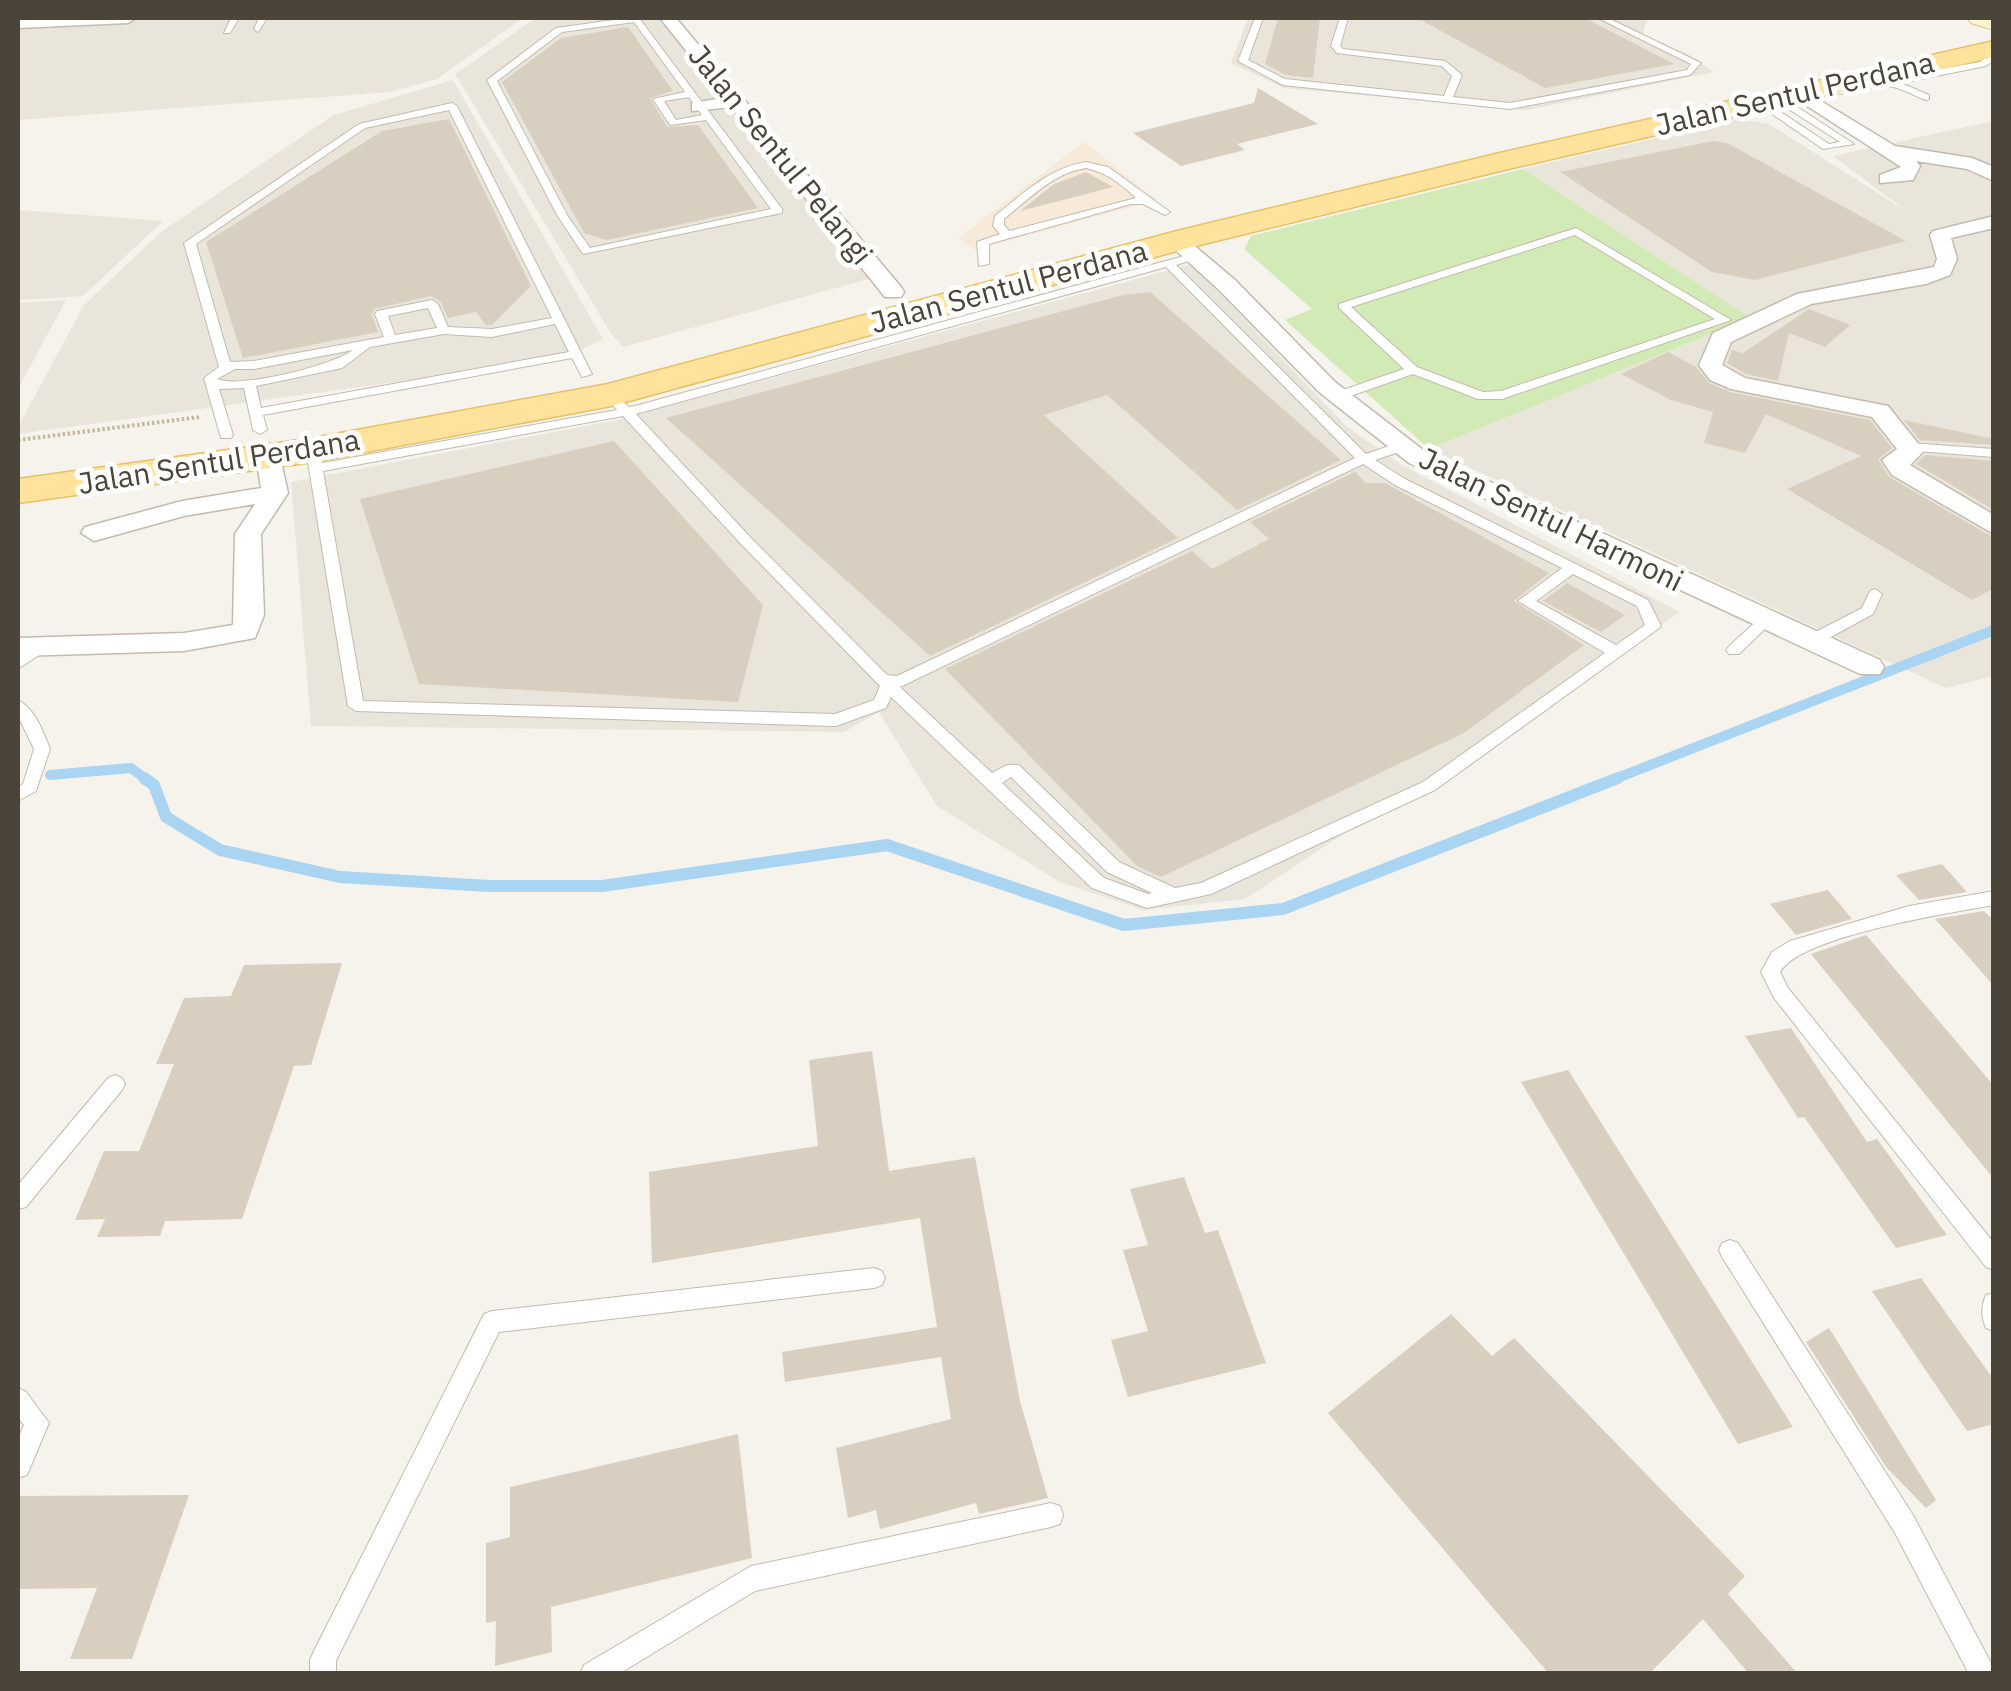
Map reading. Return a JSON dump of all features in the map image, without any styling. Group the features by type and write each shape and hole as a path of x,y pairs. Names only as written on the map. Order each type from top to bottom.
{"main road":[{"name":"Jalan Sentul Perdana","path":"18,491 155,473 249,441 321,455 609,390 1170,235 1383,170 1957,28 1994,26"},
{"name":"Jalan Sentul Perdana","path":"18,460 249,441 609,390 1001,251 1170,235 1788,97 1990,56"}],"street":[{"path":"18,23 128,18"},
{"name":"Jalan Sentul Pelangi","path":"668,18 893,292"},
{"path":"1979,18 1994,26"},
{"path":"1788,97 1890,151 1910,166 1906,176 1886,179"},
{"path":"698,106 736,100"},
{"path":"1890,151 1972,164 1994,175"},
{"path":"1994,222 1940,235 1948,259 1943,271 1926,278 1805,299 1721,338 1710,364 1718,375 1739,384 1880,411 1912,451 1894,460 1901,470 1994,526"},
{"name":"Jalan Sentul Harmoni","path":"1170,235 1338,396 1400,447 1765,622 1870,667"},
{"path":"94,533 182,510 249,441"},
{"path":"25,653 184,642 245,632 250,615 249,441"}],"lane":[{"path":"227,31 234,18"},
{"path":"258,29 263,18"},
{"path":"1259,18 1244,62 1283,82 1446,100 1510,106 1690,72 1696,62 1602,18"},
{"path":"1344,18 1334,46 1340,51 1445,64 1454,70 1457,76 1446,100"},
{"path":"1630,30 1644,18"},
{"path":"636,19 698,106 778,211 587,252 562,214 492,80 558,30 636,19"},
{"path":"1788,97 1893,83 1990,56 1994,72"},
{"path":"1893,83 1926,98"},
{"path":"1788,97 1849,144 1827,147 1788,97"},
{"path":"225,367 190,242 362,126 452,106 559,320 609,390 889,686 991,782 1013,769 1113,867 1173,896 1205,889 1429,786 1653,626 1643,603 1400,482 1364,459 1170,235 1101,168 1089,164 1070,166 999,218 1001,251"},
{"path":"1338,396 1413,370 1482,396 1502,395 1725,320 1576,231 1343,306 1413,370"},
{"path":"392,340 381,314 432,304 444,330"},
{"path":"214,385 230,388 253,376 341,365 369,345 444,330 492,333 559,320"},
{"path":"225,367 253,376"},
{"path":"225,367 210,378 249,441"},
{"path":"249,441 253,376"},
{"path":"321,455 356,706 836,720 880,704 889,686 1364,459 1400,447"},
{"path":"1910,448 1994,454"},
{"path":"1571,568 1525,601 1618,653"},
{"path":"1814,640 1868,612 1875,594"},
{"path":"1734,650 1765,622"},
{"path":"18,705 42,748 30,786 18,795"},
{"path":"1994,898 1908,912 1797,946 1779,956 1770,972 1781,993 1994,1260"},
{"path":"18,1200 115,1084"},
{"path":"1730,1250 1904,1524 1984,1674"},
{"path":"323,1674 324,1660 492,1322 874,1278"},
{"path":"1994,1303 1994,1320"},
{"path":"18,1400 36,1424 18,1466"},
{"path":"593,1674 751,1580 1050,1515"}],"path":[{"path":"18,440 249,441"}],"shaded area":[{"path":"18,18 523,18 437,79 389,92 18,120"},
{"path":"536,18 661,18 872,278 623,347 612,335 455,74"},
{"path":"1248,18 1647,18 1643,35 1686,53 1714,72 1527,110 1284,88 1231,63"},
{"path":"453,80 603,339 563,359 18,434 18,427 84,305 161,232 334,115"},
{"path":"1738,119 1769,124 1909,213 1833,156 1993,121 1993,676 1946,688 1429,449 1752,320 1523,169"},
{"path":"1084,142 1157,200 975,250 958,238"},
{"path":"18,210 163,221 83,296 18,300"},
{"path":"1192,264 1347,427 1402,465 1680,612 1245,899 1143,910 1060,882 937,806 879,712 844,732 311,726 291,482 617,420"},
{"path":"66,300 18,389 18,303"}],"green space":[{"path":"1523,169 1753,320 1429,449 1285,320 1312,309 1244,249 1251,236"}],"building":[{"path":"1278,18 1320,18 1313,78 1286,75 1265,64"},
{"path":"1417,18 1585,18 1674,64 1545,88"},
{"path":"628,27 673,91 650,98 667,127 698,125 758,208 607,240 584,233 502,82 561,38"},
{"path":"1258,88 1318,124 1237,144 1245,150 1181,166 1133,133 1254,103"},
{"path":"449,119 531,286 492,325 486,325 476,312 448,318 441,302 431,296 374,309 378,332 243,358 206,242 382,131"},
{"path":"1713,141 1727,143 1906,241 1755,280 1712,272 1560,172"},
{"path":"1086,172 1113,187 1020,211 1054,184"},
{"path":"1150,292 1341,460 1237,510 1107,395 1044,415 1178,538 930,656 666,418 1123,295"},
{"path":"1809,309 1850,325 1825,347 1789,333 1778,381 1746,374 1727,363 1732,350 1743,353"},
{"path":"1668,352 1696,367 1709,383 1730,392 1870,420 1892,448 1878,459 1889,477 1994,538 1994,588 1972,600 1787,489 1861,456 1766,414 1745,453 1704,443 1713,412 1671,400 1621,374"},
{"path":"1904,420 1994,439 1994,445 1920,440"},
{"path":"614,441 763,605 738,702 419,684 360,499"},
{"path":"1925,455 1994,461 1994,510 1916,464"},
{"path":"1355,472 1366,483 1385,483 1549,573 1514,601 1584,645 1464,733 1161,877 1137,866 945,669 1192,551 1212,569 1269,539 1250,522"},
{"path":"1567,583 1625,615 1601,632 1543,601"},
{"path":"1942,864 1967,892 1919,900 1896,875"},
{"path":"1828,890 1852,919 1796,935 1770,904"},
{"path":"1984,911 1994,921 1994,986 1935,919"},
{"path":"1866,935 1994,1086 1994,1179 1811,954"},
{"path":"342,963 311,1065 294,1066 242,1219 165,1221 160,1236 97,1237 105,1219 75,1220 104,1151 139,1151 174,1064 156,1064 184,998 231,996 244,965"},
{"path":"1791,1028 1867,1142 1877,1139 1947,1235 1896,1248 1804,1117 1798,1118 1745,1036"},
{"path":"872,1051 889,1171 975,1157 1020,1401 1048,1498 979,1514 976,1503 880,1529 876,1510 848,1518 836,1448 951,1419 941,1357 785,1382 782,1352 937,1327 920,1218 652,1263 649,1172 818,1146 809,1060"},
{"path":"1568,1070 1793,1427 1738,1444 1521,1082"},
{"path":"1184,1177 1205,1233 1218,1230 1266,1363 1128,1397 1111,1340 1148,1331 1123,1250 1148,1245 1130,1189"},
{"path":"1921,1278 1994,1380 1994,1424 1967,1431 1872,1291"},
{"path":"1451,1314 1492,1356 1514,1338 1745,1576 1728,1594 1798,1674 1749,1674 1703,1619 1649,1674 1549,1674 1328,1413"},
{"path":"1829,1328 1936,1500 1926,1508 1886,1467 1806,1342"},
{"path":"738,1434 752,1558 551,1607 552,1652 495,1666 496,1621 486,1623 486,1543 510,1537 510,1487"},
{"path":"189,1495 132,1659 70,1659 97,1588 18,1589 18,1496"}],"waterway":[{"path":"1612,780 1994,630"},
{"path":"50,775 131,768 147,780"},
{"path":"144,778 154,785 166,817 220,850 340,877 489,886 602,886 887,845 1124,925 1283,909 1618,778"}]}
